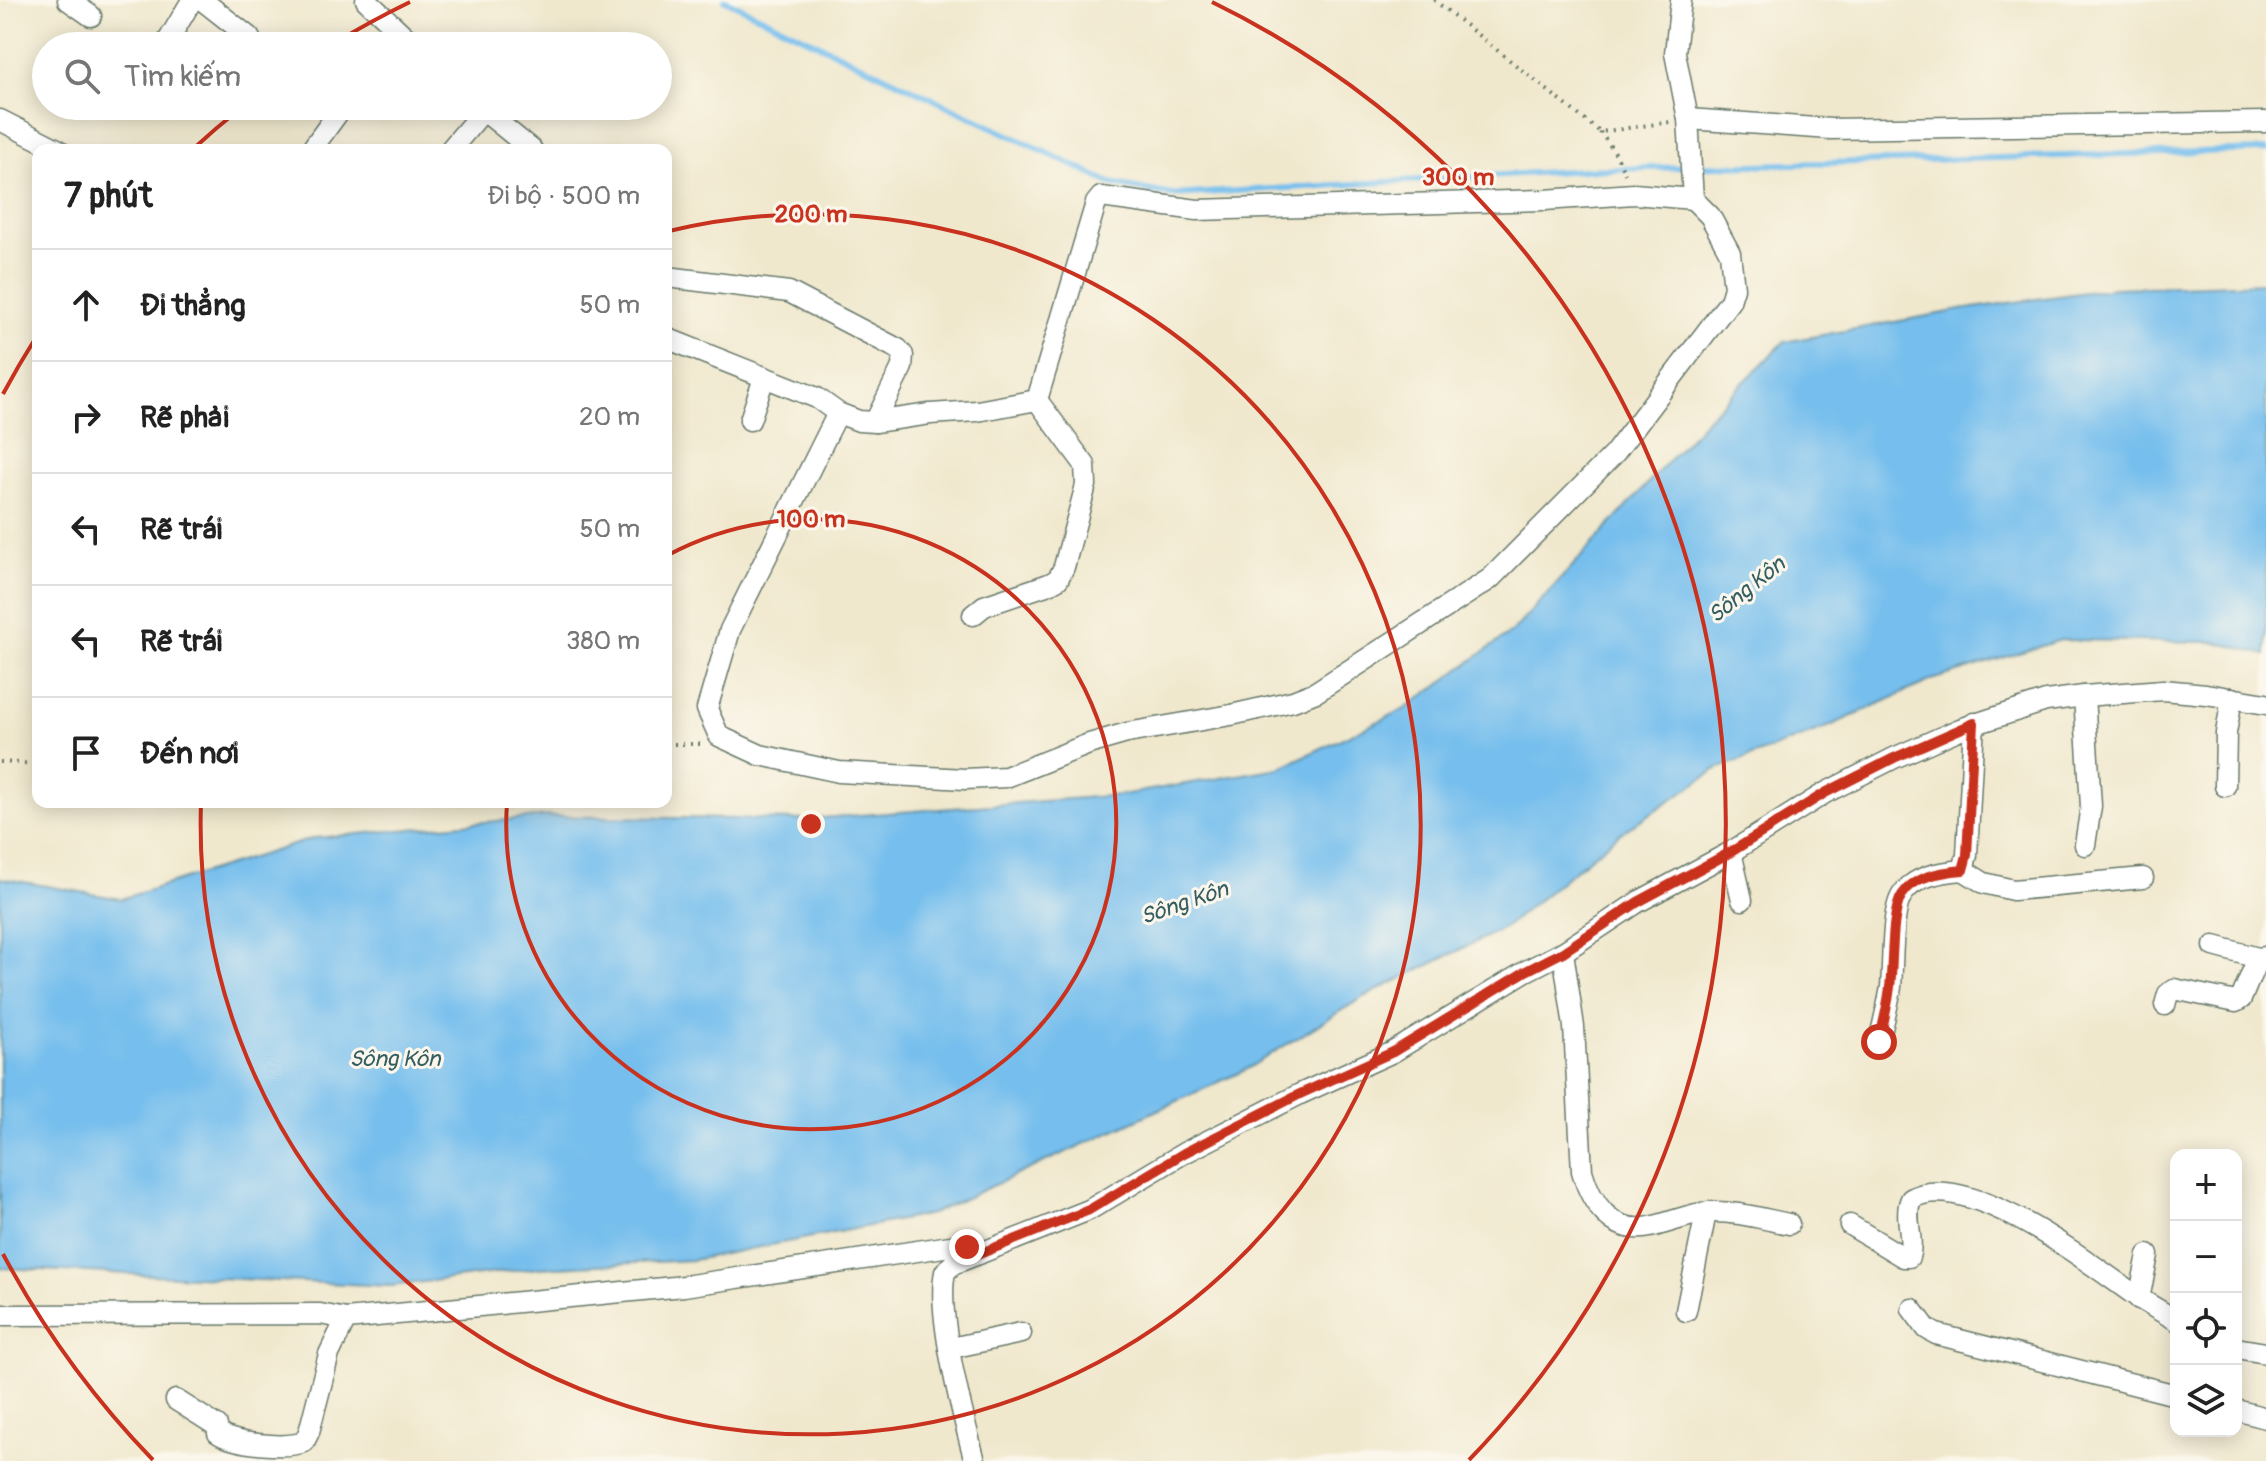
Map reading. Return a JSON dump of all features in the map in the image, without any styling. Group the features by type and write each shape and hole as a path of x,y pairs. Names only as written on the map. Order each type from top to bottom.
{"street":[{"path":"68,0 91,16"},
{"path":"173,32 192,0"},
{"path":"202,0 243,32"},
{"path":"366,0 395,32"},
{"path":"838,413 730,630 707,709 719,736 744,749 839,772 1006,777 1089,744 1127,733 1231,715 1293,701 1316,692 1490,579 1614,454 1730,301 1734,288 1730,253 1693,191 1688,119 1675,53 1681,0"},
{"path":"1688,119 1831,129 2266,122"},
{"path":"0,120 47,144"},
{"path":"315,144 333,120"},
{"path":"454,144 471,120"},
{"path":"495,120 525,144"},
{"path":"1037,400 1096,203 1101,197 1197,210 1544,200 1693,191"},
{"path":"672,279 789,292 898,349 903,355 902,367 875,422"},
{"path":"672,340 817,398 838,413 859,421 977,411 1037,400"},
{"path":"750,420 764,378"},
{"path":"973,615 984,606 1049,584 1058,579 1064,567 1086,485 1085,465 1037,400"},
{"path":"975,1461 966,1428 943,1299 945,1272 953,1264 1089,1210 1184,1153 1300,1094 1393,1052 1514,978 1563,952 1638,902 1731,852 1825,793 1974,723 2046,701 2163,690 2266,704"},
{"path":"2084,696 2091,806 2085,845"},
{"path":"2225,786 2226,733 2232,698"},
{"path":"1963,870 1967,855 1974,723"},
{"path":"1731,852 1742,900"},
{"path":"1879,1042 1890,988 1897,911 1901,895 1915,883 1933,874 1963,870 1984,883 2013,890 2143,878"},
{"path":"2165,1005 2168,994 2174,989 2236,1002 2241,999 2262,958 2214,946"},
{"path":"1563,952 1575,1042 1582,1171 1587,1190 1605,1215 1618,1225 1633,1230 1686,1215 1724,1212 1789,1224"},
{"path":"1850,1225 1903,1257 1909,1257 1911,1224 1908,1213 1911,1199 1938,1192 1971,1198 2008,1212 2107,1273 2139,1299 2170,1317"},
{"path":"1686,1311 1706,1213"},
{"path":"0,1315 320,1314 346,1319 684,1286 957,1245 979,1254"},
{"path":"2139,1299 2148,1255"},
{"path":"1912,1309 1927,1329 1936,1334 2170,1393"},
{"path":"176,1400 210,1420 217,1426 218,1433 231,1440 283,1445 304,1442 329,1354 346,1319"},
{"path":"951,1348 1021,1333"},
{"path":"2242,1349 2266,1353"},
{"path":"2242,1412 2266,1418"}],"path":[{"path":"1434,0 1600,132 1616,154 1628,179"},
{"path":"1600,132 1688,119"},
{"path":"0,762 32,764"}],"water":[{"name":"Sông Kôn","path":"2266,283 2266,655 2216,642 2061,640 1932,680 1821,730 1717,769 1618,835 1504,928 1362,998 1245,1070 931,1214 693,1260 537,1268 391,1286 0,1268 0,878 121,899 315,838 548,816 795,820 1121,795 1279,768 1405,709 1514,630 1704,422 1784,342 1966,309 2115,288"}],"waterway":[{"path":"725,0 1110,183 1172,195 1584,170 2266,150"}],"route":[{"path":"967,1247 979,1254 1089,1210 1184,1153 1300,1094 1393,1052 1480,998 1563,952 1638,902 1731,852 1825,793 1974,723 1967,855 1963,870 1933,874 1901,895 1890,988 1879,1042"}]}
